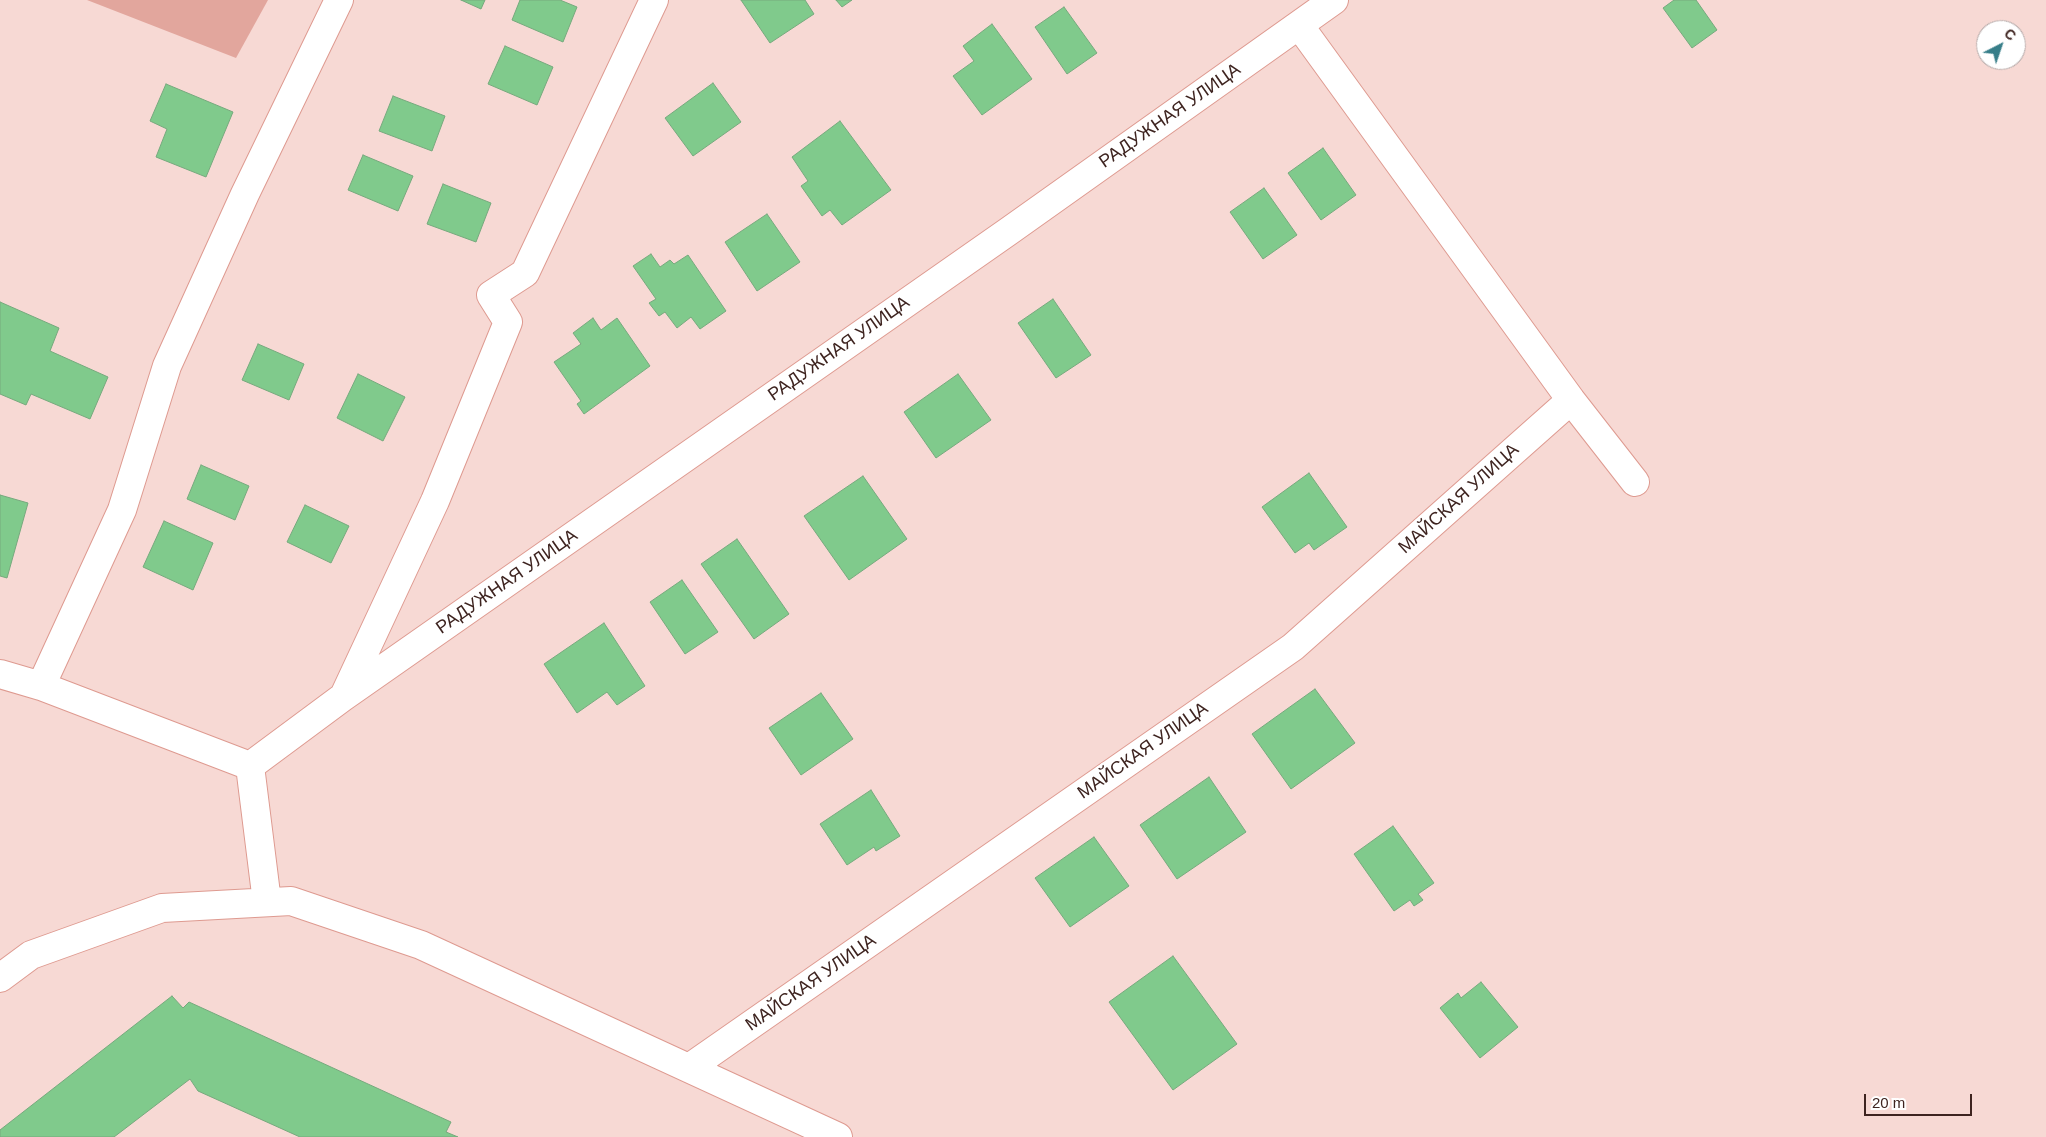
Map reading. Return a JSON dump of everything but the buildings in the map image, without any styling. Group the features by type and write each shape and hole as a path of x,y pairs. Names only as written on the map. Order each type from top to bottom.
{"street":[{"path":"41,686 122,510 167,366 245,194 339,0"},
{"path":"343,697 435,501 508,322 491,295 525,273 654,0"},
{"name":"РАДУЖНАЯ УЛИЦА","path":"250,766 343,697 1009,231 1334,0"},
{"path":"1299,25 1571,400 1635,482"},
{"name":"МАЙСКАЯ УЛИЦА","path":"689,1068 1293,647 1571,400"},
{"path":"0,674 41,686 250,766 267,902"},
{"path":"0,978 31,955 162,908 291,901 421,945 838,1137"}],"shaded area":[{"path":"87,0 268,0 236,58"}]}
